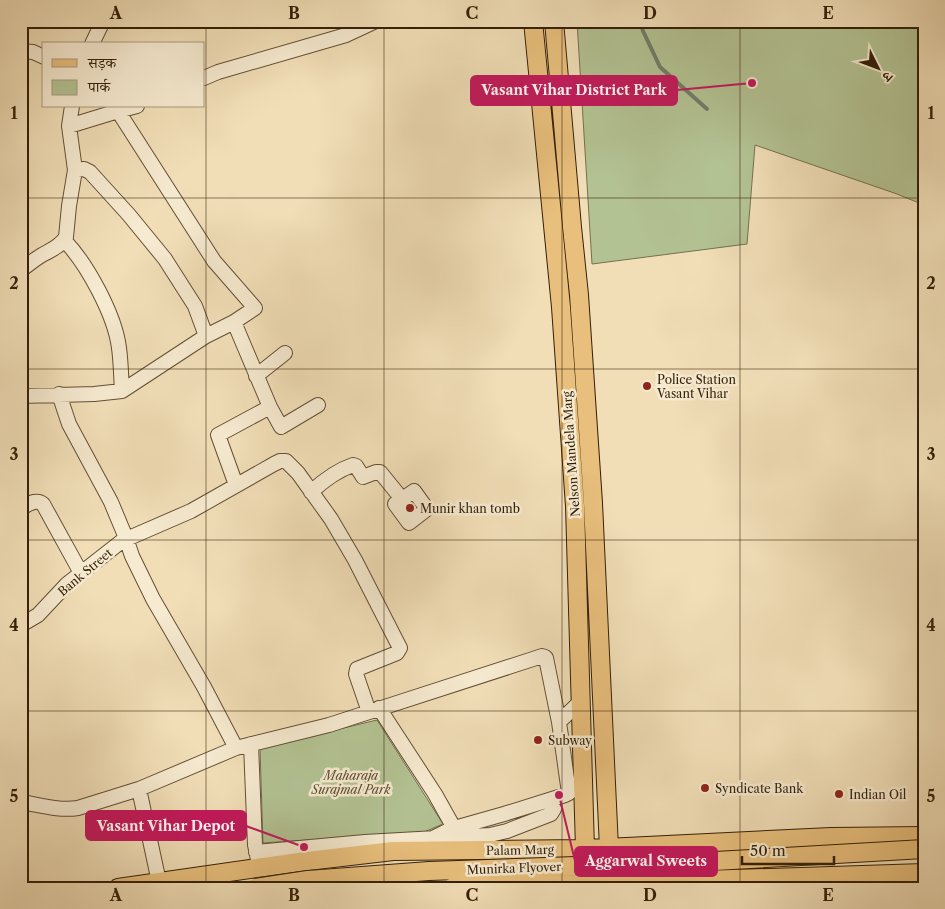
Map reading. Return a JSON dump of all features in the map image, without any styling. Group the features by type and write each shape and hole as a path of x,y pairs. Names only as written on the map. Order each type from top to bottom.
{"main road":[{"name":"Nelson Mandela Marg","path":"533,21 561,313 575,506 581,701 576,792 585,849 585,888"},
{"name":"Nelson Mandela Marg","path":"554,21 579,295 593,503 609,848 608,888"},
{"name":"Palam Marg","path":"129,887 257,860 299,862 394,852 585,849 824,837 924,836"},
{"name":"Munirka Flyover","path":"255,888 308,880 429,871 697,862 924,849"},
{"name":"Munirka Flyover","path":"452,888 924,873"}],"street":[{"path":"93,42 103,21"},
{"path":"205,78 218,72 346,35 376,21"},
{"path":"21,51 33,52 42,56"},
{"path":"21,270 56,248 65,240 75,170 69,126 72,108"},
{"path":"69,126 129,108"},
{"path":"21,396 94,394 122,391 206,336 256,308 214,260 118,111"},
{"path":"75,170 90,172 160,252 195,306 206,336"},
{"path":"65,240 92,279 115,328 119,347 122,391"},
{"path":"234,322 256,376 281,427 318,404"},
{"path":"256,376 285,353"},
{"path":"59,394 69,424 111,502 132,556 153,599 204,687 236,748"},
{"path":"236,485 218,435 270,407"},
{"name":"Bank Street","path":"21,625 38,615 67,584 126,538 190,511 274,464 283,460 286,461 311,492"},
{"path":"402,499 380,472 363,477 356,466 353,465 320,483 311,492 331,520 355,560 400,648 397,653 360,668 356,674 374,710 435,794 454,828"},
{"path":"21,508 36,501 43,504 81,573"},
{"path":"21,802 72,809 139,789 236,748 329,725 544,656 576,792 454,828 431,839"},
{"path":"558,722 581,701"},
{"path":"251,744 257,860 366,842 481,837 507,831 551,814 554,808 547,800"},
{"path":"139,789 159,882"}],"green space":[{"path":"577,21 924,21 924,205 755,145 747,244 592,264"},
{"name":"Maharaja Surajmal Park","path":"377,720 443,824 424,832 263,843 260,748"}],"waterway":[{"path":"640,21 660,67 707,109"}],"place":[{"name":"Vasant Vihar District Park","path":"752,83"},
{"name":"Police Station Vasant Vihar","path":"647,386"},
{"name":"Munir khan tomb","path":"410,508"},
{"name":"Subway","path":"538,740"},
{"name":"Syndicate Bank","path":"705,788"},
{"name":"Indian Oil","path":"839,794"},
{"name":"Aggarwal Sweets","path":"559,795"},
{"name":"Vasant Vihar Depot","path":"304,847"}]}
